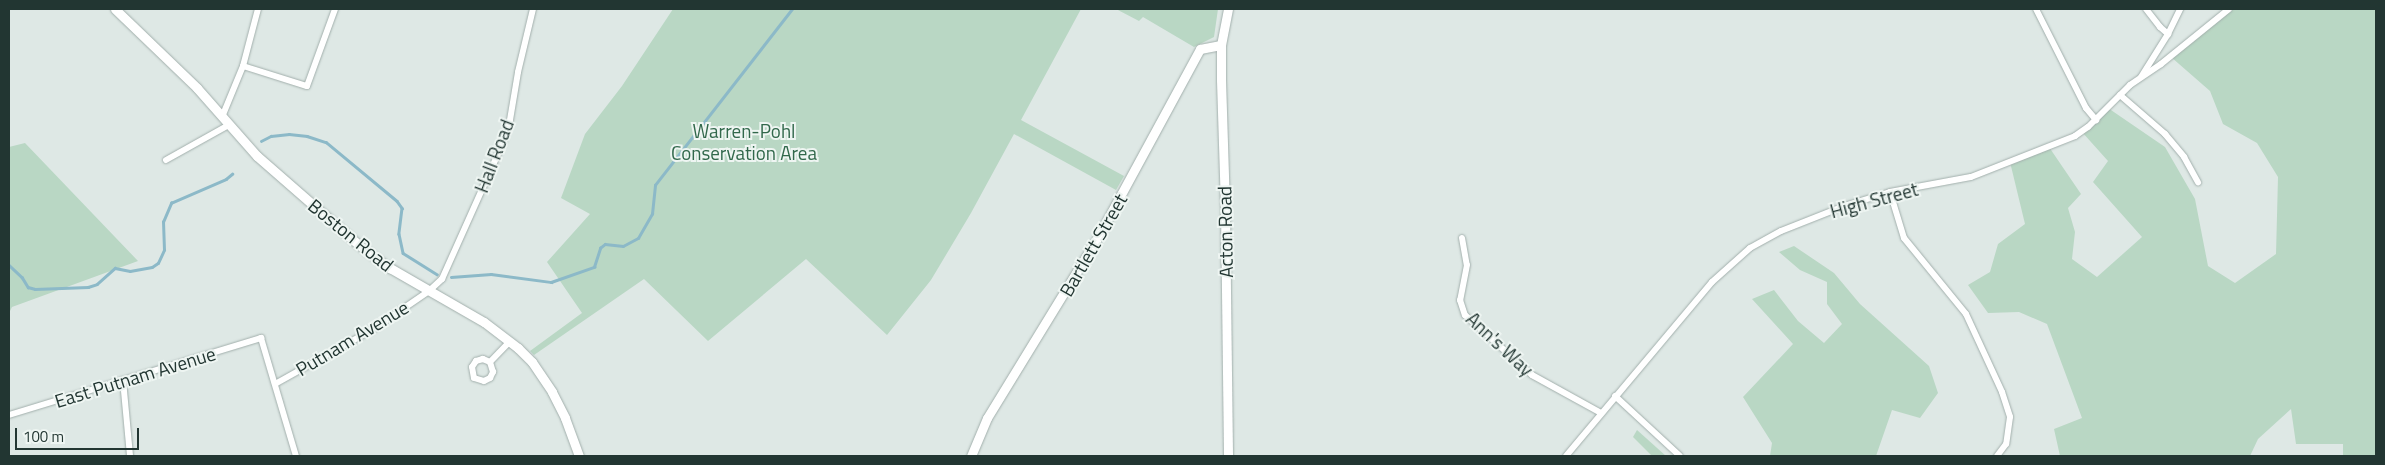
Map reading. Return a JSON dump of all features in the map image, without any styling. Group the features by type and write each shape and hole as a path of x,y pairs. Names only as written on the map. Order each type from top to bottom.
{"main road":[{"name":"Boston Road","path":"115,9 183,74 257,156 359,245 390,268 484,322 510,341 532,362 552,392 566,418 579,456"},
{"name":"Acton Road","path":"1228,9 1221,45 1228,456"},
{"name":"Bartlett Street","path":"970,456 986,418 1099,235 1200,48 1221,45"}],"street":[{"path":"222,117 243,66 258,9"},
{"path":"243,66 307,86 334,9"},
{"name":"Hall Road","path":"429,292 442,279 502,145 510,120 518,72 533,9"},
{"path":"2036,9 2086,108 2096,120"},
{"path":"2146,9 2168,34"},
{"path":"2141,78 2168,34 2180,9"},
{"name":"High Street","path":"1566,456 1712,282 1750,248 1798,224 1890,192 1971,177 2060,143 2082,132 2120,94 2171,57 2229,9"},
{"path":"2120,94 2150,119 2176,146 2198,182"},
{"path":"166,160 229,125"},
{"path":"1890,192 1904,238 1966,314 2002,392 2010,417 2006,444 1997,456"},
{"name":"Ann's Way","path":"1462,238 1467,265 1460,300 1465,315 1532,375 1601,413"},
{"name":"Putnam Avenue","path":"275,384 375,328 429,292"},
{"name":"East Putnam Avenue","path":"9,415 261,338 275,384"},
{"path":"490,362 510,341"},
{"path":"123,380 130,456"},
{"path":"275,384 296,456"},
{"path":"1615,396 1680,456"}],"green space":[{"name":"Warren-Pohl Conservation Area","path":"673,9 1081,9 1021,120 1124,176 1116,190 1014,134 971,213 931,280 887,335 806,259 708,341 644,279 534,355 530,351 582,313 547,262 590,214 561,198 585,134 622,86"},
{"path":"1116,9 1218,9 1214,37 1194,47 1143,17 1139,21"},
{"path":"2229,9 2376,9 2376,456 2343,456 2343,444 2296,444 2291,409 2258,439 2250,456 2060,456 2054,429 2082,418 2047,324 2019,312 1988,313 1968,285 1990,272 1998,244 2025,224 2010,162 2049,147 2081,194 2068,208 2075,232 2072,259 2097,277 2142,237 2093,182 2108,161 2082,132 2108,108 2165,147 2195,199 2208,266 2235,283 2276,254 2278,177 2257,143 2223,124 2210,91 2171,57"},
{"path":"25,143 138,261 12,307 9,313 9,147"},
{"path":"1794,246 1834,273 1860,304 1929,366 1938,393 1920,418 1892,410 1876,456 1770,456 1772,443 1743,397 1793,344 1752,299 1774,290 1798,321 1824,343 1842,324 1827,304 1827,282 1800,270 1779,252"},
{"path":"1637,430 1666,456 1652,456 1633,437"}],"waterway":[{"path":"451,277 491,274 551,282 594,267 600,248 605,244 623,246 638,238 652,214 655,185 792,9"},
{"path":"261,141 271,136 289,134 307,136 326,142 397,201 402,208 399,234 403,253 437,274"},
{"path":"9,265 22,277 28,287 35,289 88,287 97,284 115,268 130,271 152,267 158,263 164,250 163,222 171,203 226,179 232,174"}]}
